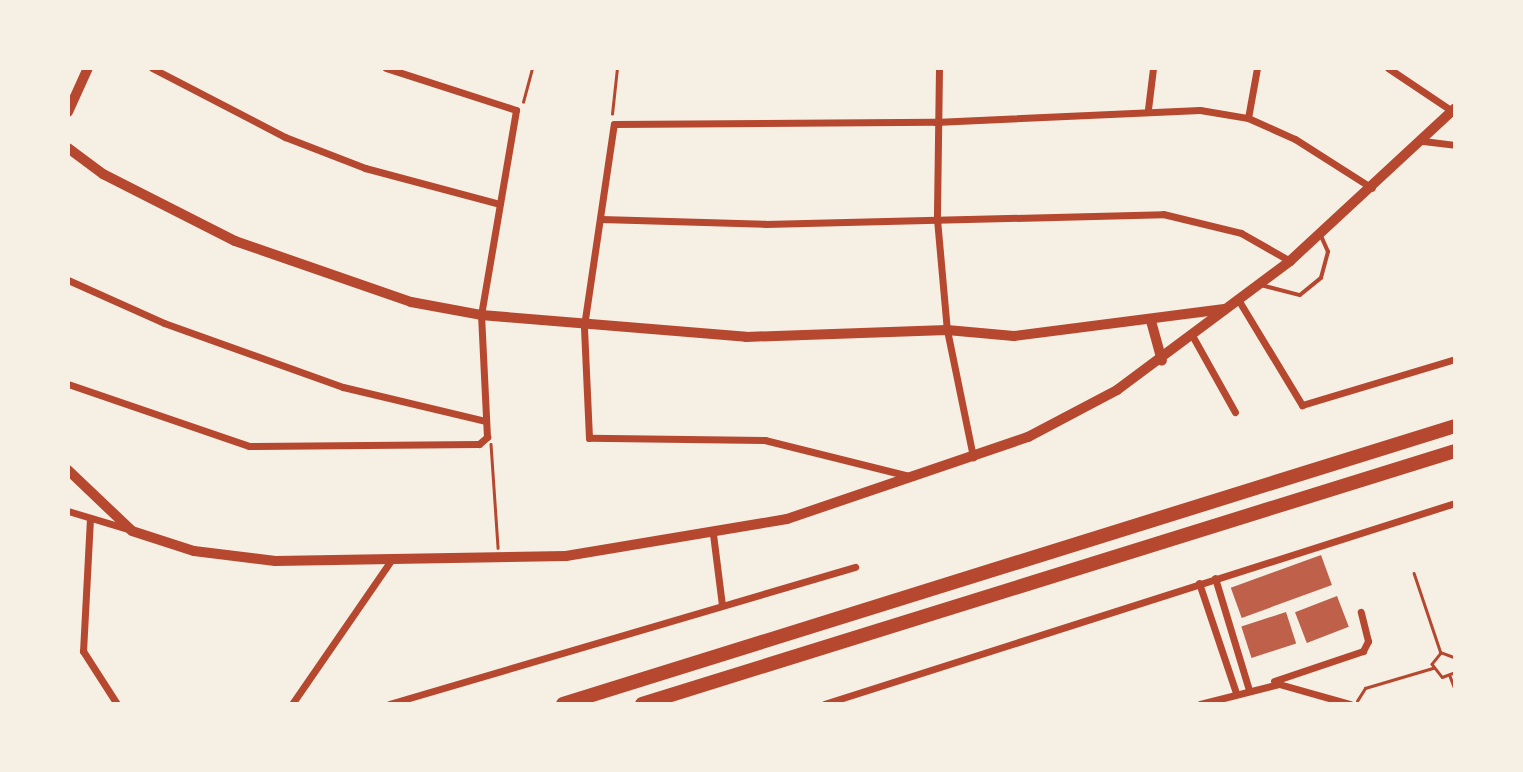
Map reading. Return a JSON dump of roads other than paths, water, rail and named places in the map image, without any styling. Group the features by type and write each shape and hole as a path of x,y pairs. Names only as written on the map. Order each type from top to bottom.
{"highway":[{"path":"563,704 1455,426"},
{"path":"642,704 1455,452"}],"street":[{"path":"68,112 88,68"},
{"path":"152,68 285,137 365,167 499,204"},
{"path":"68,384 249,446 479,444 487,437 481,315 516,110 386,68"},
{"path":"939,68 935,122 937,219 947,330 972,457"},
{"path":"1148,109 1153,68"},
{"path":"1248,118 1257,68"},
{"path":"68,511 230,558 390,562 499,559 643,547 713,534 833,506 917,478 1071,416 1162,361 1290,261 1373,189 1453,110 1388,68"},
{"path":"917,478 765,440 589,438 584,326 614,124 935,122 1148,109 1248,118 1373,189"},
{"path":"1423,141 1455,145"},
{"path":"68,148 103,174 235,241 411,302 481,315 584,326 746,337 947,330 1014,336 1151,321 1228,309"},
{"path":"601,219 693,225 1188,217 1241,233 1290,261"},
{"path":"68,280 176,328 342,387 486,421"},
{"path":"1238,301 1301,405 1455,359"},
{"path":"1151,321 1162,361"},
{"path":"1193,337 1235,412"},
{"path":"68,470 132,531"},
{"path":"824,704 1455,503"},
{"path":"90,517 83,651 117,704"},
{"path":"713,534 722,605"},
{"path":"292,704 390,562"},
{"path":"389,704 855,567"},
{"path":"1215,578 1249,690"},
{"path":"1199,583 1236,694"},
{"path":"1200,704 1363,651 1368,640 1361,612"},
{"path":"1264,684 1291,685 1350,704"}],"lane":[{"path":"1259,284 1300,295 1321,278 1328,252 1320,234"}]}
